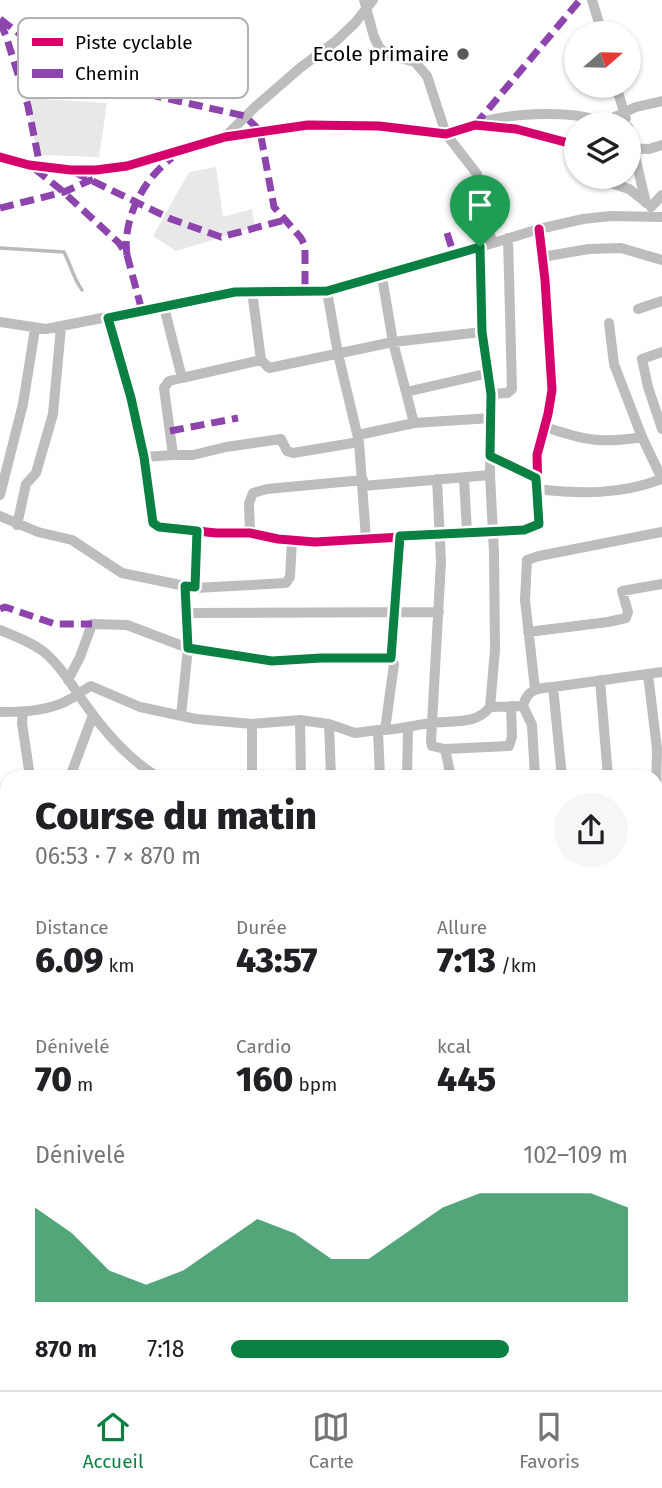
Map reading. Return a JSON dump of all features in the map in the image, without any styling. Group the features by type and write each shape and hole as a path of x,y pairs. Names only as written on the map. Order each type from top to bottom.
{"street":[{"path":"592,0 598,21"},
{"path":"368,2 379,47 386,54 415,62 427,76 446,134 477,174 492,243"},
{"path":"225,137 300,68 336,41 355,23 368,2"},
{"path":"620,98 624,111 662,101"},
{"path":"0,157 71,170 96,170 127,166 225,137 308,125 379,126 446,134 506,116 564,116"},
{"path":"475,125 516,129 564,142"},
{"path":"641,147 662,145"},
{"path":"641,180 649,205"},
{"path":"629,189 662,216"},
{"path":"649,205 662,195"},
{"path":"0,322 35,329 61,327 252,291 327,291 539,229 611,216 662,216"},
{"path":"108,318 131,398 144,457 153,523 159,527 250,533 292,541 524,530 539,524 537,455 552,390 539,229"},
{"path":"491,394 507,393 512,389 508,238"},
{"path":"0,712 45,708 72,699 91,686 140,707 181,716 252,724 300,720 330,724 355,733 408,729 482,716 490,707 495,650 490,475 491,394 482,332 480,247"},
{"path":"542,257 589,249 621,248 662,260"},
{"path":"382,277 393,342 414,424"},
{"path":"252,291 261,360 266,367 277,368 393,342 482,332"},
{"path":"327,291 338,354 358,438 366,539"},
{"path":"638,309 662,301"},
{"path":"164,307 182,378"},
{"path":"490,456 537,484 606,493 640,487 661,473 642,437 614,365 609,323"},
{"path":"17,525 26,484 36,473 53,414 61,327"},
{"path":"0,495 23,404 35,329"},
{"path":"662,352 642,359 657,398 662,429"},
{"path":"173,455 164,387 169,381 261,360"},
{"path":"406,392 489,373"},
{"path":"144,457 193,455 281,439 287,451 293,453 414,424 491,418"},
{"path":"545,427 591,441 642,437"},
{"path":"250,533 249,503 253,492 490,475"},
{"path":"464,478 467,532"},
{"path":"437,479 441,562 431,745 445,748 509,746 517,706 535,689 662,672"},
{"path":"0,516 17,525 72,540 122,573 190,587 286,583 290,577 292,541"},
{"path":"181,716 188,648 187,612 197,531"},
{"path":"535,689 524,588 527,560 662,532"},
{"path":"380,770 382,730 394,662 391,658 400,536"},
{"path":"528,632 626,618 628,612 622,591 662,584"},
{"path":"187,612 439,611"},
{"path":"68,680 92,624 127,625 188,648 272,661 391,658"},
{"path":"0,630 27,641 44,652 116,741 150,770"},
{"path":"648,674 657,749 657,770"},
{"path":"600,680 607,770"},
{"path":"553,687 561,770"},
{"path":"490,707 517,706"},
{"path":"517,706 532,725 535,770"},
{"path":"23,712 22,723 29,770"},
{"path":"73,770 93,715"},
{"path":"300,720 301,770"},
{"path":"252,724 252,770"},
{"path":"330,724 331,770"},
{"path":"407,770 408,729"},
{"path":"445,748 450,770"}],"shaded area":[{"path":"25,98 107,103 99,157 38,155"},
{"path":"216,167 223,217 252,209 255,227 176,251 153,236 189,172"}],"waterway":[{"path":"0,248 64,252 82,290"}],"marked path":[{"path":"475,125 580,0"},
{"path":"0,19 18,33"},
{"path":"0,22 18,74"},
{"path":"25,98 40,166"},
{"path":"164,98 245,116 260,131 274,207 305,246 305,293"},
{"path":"127,255 128,227 137,200 152,177 172,158"},
{"path":"35,169 119,243 127,255 142,311"},
{"path":"74,172 171,219 221,237 285,220"},
{"path":"0,208 64,192 93,179"},
{"path":"447,233 454,255"},
{"path":"170,431 238,418"},
{"path":"0,609 5,607 55,624 92,624"}],"cycle path":[{"path":"0,157 29,165 96,170 127,166 225,137 308,125 379,126 446,134 475,125 516,129 564,142"},
{"path":"108,318 131,398 144,457 151,518 159,527 216,533 250,533 278,539 315,542 524,530 539,524 537,455 552,390 539,229"}],"place":[{"name":"Ecole primaire","path":"463,54"}],"route":[{"path":"480,247 482,332 491,394 490,456 536,478 539,524 524,530 400,536 391,658 272,661 188,648 185,586 195,587 197,531 159,527 153,523 144,457 131,398 108,318 235,292 327,291 480,247"}]}
